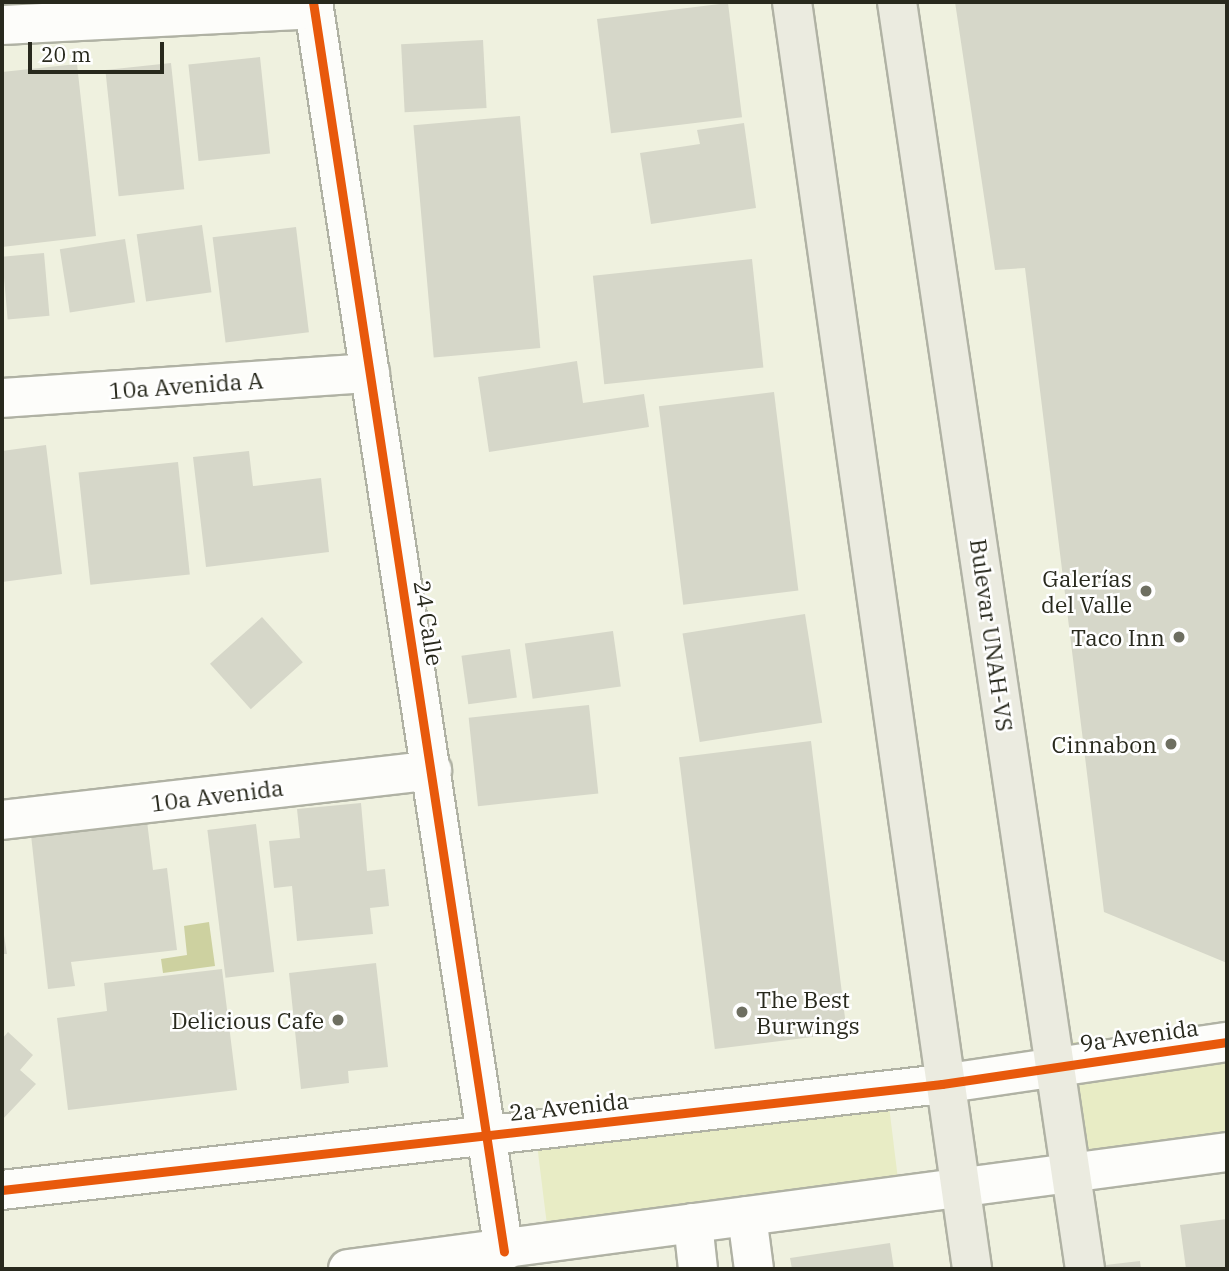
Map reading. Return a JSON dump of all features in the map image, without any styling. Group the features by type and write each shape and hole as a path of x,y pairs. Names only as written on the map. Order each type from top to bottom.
{"main road":[{"path":"792,2 942,1084 972,1269"},
{"name":"Bulevar UNAH-VS","path":"897,2 1085,1269"}],"street":[{"path":"2,25 314,5"},
{"name":"24 Calle","path":"314,5 504,1251"},
{"name":"10a Avenida A","path":"2,398 370,373"},
{"name":"10a Avenida","path":"2,820 432,770"},
{"name":"9a Avenida","path":"1057,1066 1227,1042"},
{"name":"2a Avenida","path":"2,1190 942,1084 1057,1066"},
{"path":"348,1269 504,1251 693,1223 1227,1152"},
{"path":"747,1216 754,1269"},
{"path":"693,1223 698,1269"}],"shaded area":[{"path":"209,922 215,966 163,973 161,959 187,955 184,926"},
{"path":"1055,1042 1227,1042 1227,1151 1055,1151"},
{"path":"889,1106 898,1180 547,1224 538,1149"}],"building":[{"name":"Galerías del Valle","path":"955,2 1227,2 1227,963 1104,912 1025,268 995,270"},
{"path":"728,3 742,117 611,133 597,19"},
{"path":"483,40 487,108 405,112 401,44"},
{"path":"260,57 270,153 199,161 188,65"},
{"path":"171,63 184,189 119,196 105,70"},
{"path":"77,64 96,236 2,247 2,72"},
{"path":"520,116 540,348 434,357 413,125"},
{"path":"744,123 756,208 651,224 640,153 700,144 697,130"},
{"path":"202,225 211,292 146,302 137,234"},
{"path":"296,227 309,332 226,342 213,237"},
{"path":"125,239 135,302 70,313 60,249"},
{"path":"44,253 49,316 8,319 2,257"},
{"path":"752,259 763,367 604,384 593,276"},
{"path":"577,361 583,403 644,394 649,427 489,452 478,377"},
{"path":"774,392 798,591 683,605 659,406"},
{"path":"46,445 62,574 2,582 2,451"},
{"path":"249,451 253,486 321,478 329,552 206,567 193,457"},
{"path":"178,462 190,574 90,585 79,472"},
{"path":"805,614 822,723 700,742 683,633"},
{"path":"262,617 303,662 251,709 210,664"},
{"path":"613,631 621,686 533,699 525,643"},
{"path":"510,649 517,698 468,704 461,656"},
{"path":"589,705 598,794 478,806 469,718"},
{"path":"811,741 847,1033 715,1049 679,757"},
{"path":"361,803 367,871 385,869 389,906 370,908 373,934 297,941 292,886 274,888 269,841 300,838 297,809"},
{"path":"147,821 153,870 167,868 177,950 71,962 75,986 48,989 31,835"},
{"path":"256,824 274,972 226,978 207,830"},
{"path":"2,923 7,954 2,954"},
{"name":"Delicious Cafe","path":"376,963 388,1067 348,1071 349,1083 301,1089 289,973"},
{"path":"222,969 237,1090 68,1110 57,1018 107,1011 104,983"},
{"path":"8,1032 33,1055 20,1070 36,1084 2,1120 2,1039"},
{"path":"1227,1219 1227,1269 1186,1269 1180,1225"},
{"path":"890,1243 894,1269 792,1269 790,1258"},
{"path":"1140,1261 1141,1269 1098,1269 1097,1266"}],"cycle path":[{"path":"313,2 504,1251"},
{"path":"2,1190 942,1084 1227,1042"}],"place":[{"name":"Galerías del Valle","path":"1146,591"},
{"name":"Taco Inn","path":"1179,637"},
{"name":"Cinnabon","path":"1171,744"},
{"name":"The Best Burwings","path":"742,1012"},
{"name":"Delicious Cafe","path":"338,1020"}]}
